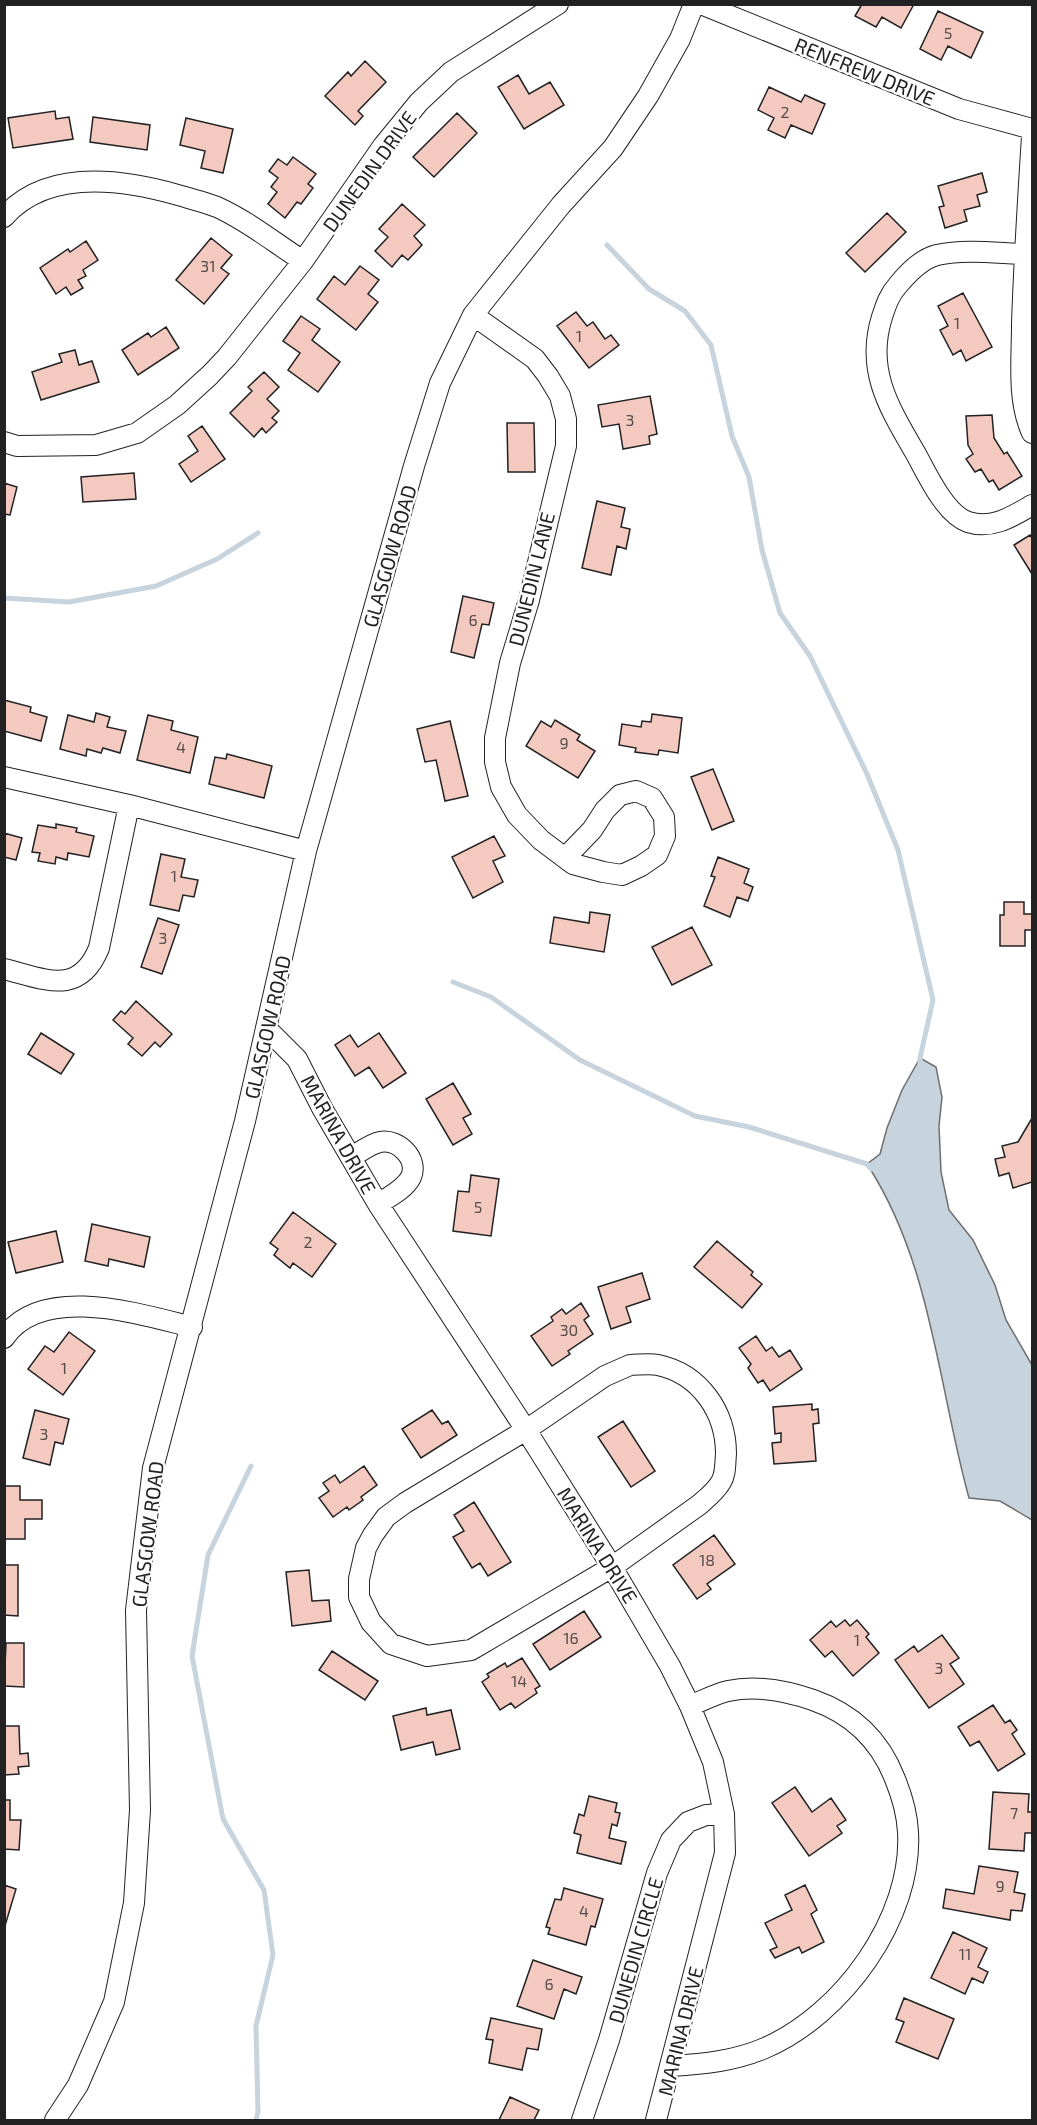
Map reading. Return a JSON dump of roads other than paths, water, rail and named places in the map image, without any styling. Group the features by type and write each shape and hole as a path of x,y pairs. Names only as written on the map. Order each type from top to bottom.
{"street":[{"name":"DUNEDIN DRIVE","path":"4,442 17,446 96,445 137,433 177,405 228,357 303,261 382,146 419,102 452,72 558,4"},
{"name":"GLASGOW ROAD","path":"55,2121 78,2085 114,2002 134,1903 140,1810 136,1610 153,1468 245,1120 306,851 411,477 437,393 473,315 561,205 613,148 648,96 680,39 694,4"},
{"name":"RENFREW DRIVE","path":"701,4 959,108 1032,129"},
{"path":"1032,136 1024,254 1021,379 1026,419 1032,433"},
{"path":"4,217 25,199 41,190 58,185 93,181 128,183 163,190 216,206 234,215 303,261"},
{"path":"1024,254 966,252 935,255 909,271 889,296 878,329 876,363 881,387 890,409 933,484 956,514 976,524 996,523 1032,505"},
{"name":"DUNEDIN LANE","path":"473,315 535,359 560,396 566,419 566,446 529,600 510,663 495,738 495,762 501,788 517,815 541,840 565,858 573,864 622,875 657,855 665,836 664,817 652,798 636,791 620,795 605,810 592,830 565,858"},
{"path":"4,777 129,805 306,851"},
{"path":"4,969 50,980 67,980 81,974 92,964 99,948 129,805"},
{"name":"MARINA DRIVE","path":"267,1029 297,1059 378,1204 526,1430 654,1635 690,1706 713,1762 724,1814 725,1853 656,2121"},
{"path":"351,1157 380,1142 402,1146 409,1157 413,1168 411,1177 405,1185 378,1204"},
{"path":"6,1333 30,1316 59,1307 94,1307 131,1312 192,1327"},
{"path":"630,1365 657,1365 682,1374 695,1382 705,1392 719,1416 724,1432 725,1466 722,1481 699,1506 612,1567 471,1650 427,1656 391,1644 371,1622 359,1598 359,1579 366,1548 386,1517 405,1503 526,1430 606,1376 630,1365"},
{"path":"672,2066 734,2059 766,2048 798,2030 828,2007 854,1978 876,1945 894,1909 905,1871 908,1833 903,1799 891,1769 876,1742 856,1721 830,1706 802,1696 748,1688 727,1692 690,1706"},
{"name":"DUNEDIN CIRCLE","path":"582,2121 609,2040 657,1873 671,1840 688,1822 706,1815 724,1814"}],"waterway":[{"path":"607,245 649,289 685,311 711,345 732,436 749,477 762,550 780,613 810,656 867,774 898,850 933,1000 920,1066"},
{"path":"4,598 69,602 156,586 217,559 258,533"},
{"path":"453,982 491,997 580,1060 695,1116 749,1127 867,1164 871,1169"},
{"path":"251,1466 208,1555 192,1656 223,1819 264,1890 273,1955 256,2026 258,2112 256,2120"}]}
